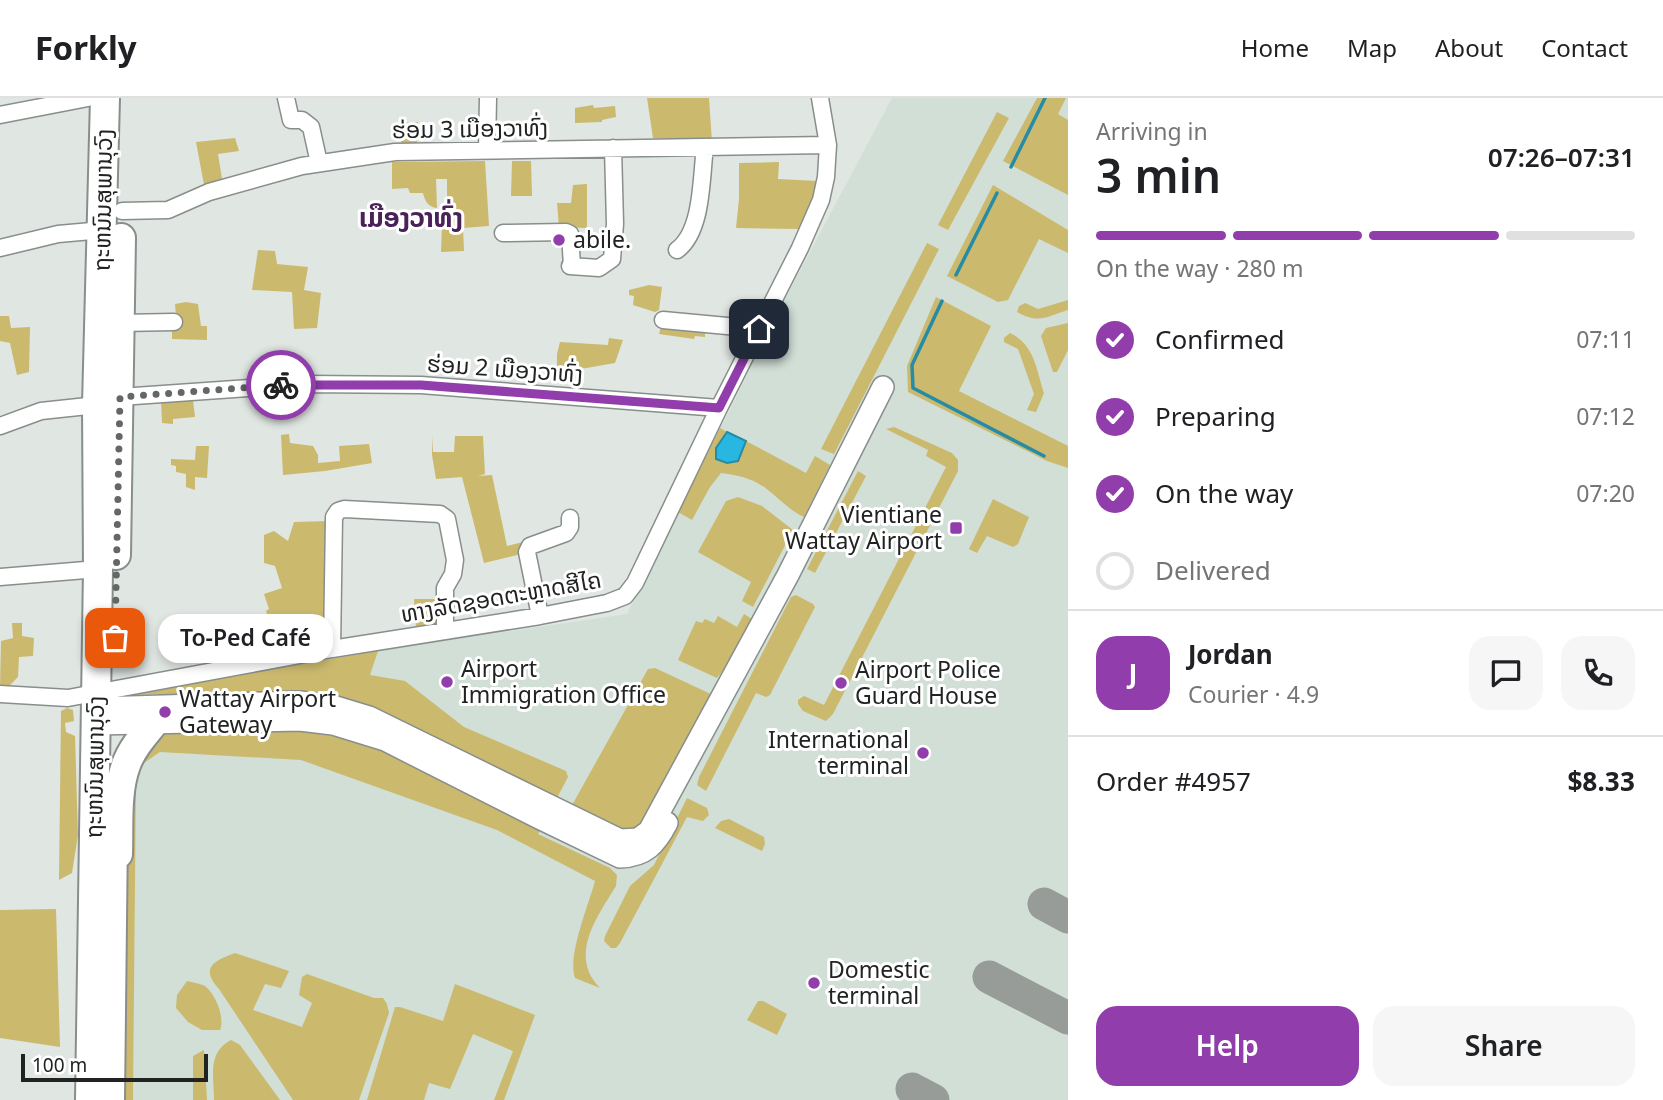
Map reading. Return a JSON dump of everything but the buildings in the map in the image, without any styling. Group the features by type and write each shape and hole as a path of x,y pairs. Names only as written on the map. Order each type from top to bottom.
{"highway":[{"name":"ຖະຫນົນສຸພານຸວົງ","path":"104,98 120,323 109,401 97,569 113,905 110,1100"},
{"name":"ຖະຫນົນສຸພານຸວົງ","path":"90,1100 105,707 112,220 122,98"},
{"path":"113,905 118,884 120,796 125,765 153,724"}],"street":[{"path":"0,115 88,98"},
{"path":"286,98 291,120 302,120 311,127 319,163"},
{"path":"487,151 488,98"},
{"name":"ທາງລັດຊອດຕະຫຼາດສີໄຄ","path":"0,694 68,698 105,707 332,649 540,616 607,603 625,596 635,583 821,200 828,145 820,98"},
{"name":"ຮ່ອມ 3 ເມືອງວາທົ່ງ","path":"0,248 112,220 168,210 209,192 319,163 395,152 828,145"},
{"path":"677,250 688,243 693,230 705,146"},
{"path":"503,233 566,232 570,234 571,266 599,268 612,259 615,224 613,148"},
{"path":"663,320 759,329"},
{"path":"120,323 174,322"},
{"name":"ຮ່ອມ 2 ເມືອງວາທົ່ງ","path":"0,426 41,411 109,401 306,384 421,385 719,408"},
{"path":"105,707 153,724 336,707 369,717 397,738 559,818 620,840 638,839 649,831 788,575 883,387"},
{"path":"332,649 334,517 338,511 344,509 440,514 447,519 455,560 453,575 446,588 445,631"},
{"path":"540,616 527,552 530,546 566,533 570,527 570,518"},
{"path":"0,577 97,569"},
{"path":"105,707 279,712"}],"shaded area":[{"path":"647,98 709,98 712,142 653,138"},
{"path":"892,98 1068,98 1068,1100 133,1100 136,779 141,765 160,752 158,695 135,695 181,684 422,644 627,614 792,286"},
{"path":"1037,98 1066,98 1058,114 1068,120 1068,195 1003,161"},
{"path":"593,105 594,108 615,106 616,117 602,122 575,123 575,108"},
{"path":"997,112 1009,118 948,230 938,225"},
{"path":"418,122 417,145 401,149 401,123"},
{"path":"235,138 239,151 218,154 223,185 205,190 196,142"},
{"path":"485,161 489,226 463,228 464,251 441,252 442,224 447,223 447,179 436,179 437,208 427,203 423,193 410,193 408,188 392,189 392,162"},
{"path":"512,161 531,161 532,196 511,196"},
{"path":"779,162 778,179 818,181 800,229 736,228 739,163"},
{"path":"587,184 587,228 559,227 557,203 571,203 573,185"},
{"path":"993,185 1068,230 1068,253 1039,239 1008,300 998,302 947,276"},
{"path":"927,243 939,249 834,454 821,449"},
{"path":"258,250 275,251 277,264 308,267 304,290 321,293 317,328 294,329 292,292 252,290"},
{"path":"649,285 662,287 659,310 655,312 633,305 634,296 629,295 629,290"},
{"path":"936,297 991,326 959,391 1068,446 1068,468 1047,461 908,392 907,366"},
{"path":"1068,300 1068,310 1048,317 1031,318 1017,312 1019,306 1025,303 1038,309"},
{"path":"175,304 198,304 201,326 207,326 207,340 172,339"},
{"path":"0,316 9,316 11,328 30,327 29,372 17,375 10,343 0,341"},
{"path":"662,323 705,327 705,337 695,336 694,339 659,334"},
{"path":"1068,323 1068,350 1057,372 1053,372 1041,336 1046,328"},
{"path":"1010,333 1025,344 1036,367 1044,393 1036,412 1027,410 1034,394 1018,349 1004,342 1004,338"},
{"path":"609,338 623,340 615,363 575,370 557,368 560,342 608,345"},
{"path":"192,392 195,417 173,419 173,424 162,423 161,400"},
{"path":"894,427 952,453 958,460 958,471 833,714 826,721 803,711 798,700 804,696 824,705 946,467 926,456 928,450 886,429"},
{"path":"720,428 727,432 716,448 716,459 727,463 738,461 746,441 806,473 815,456 830,465 804,517 758,483 721,473 692,520 678,512"},
{"path":"289,434 290,443 313,446 318,455 318,463 340,461 339,446 369,444 372,463 283,475 281,435"},
{"path":"432,436 433,452 454,452 455,436 483,436 485,474 478,476 492,475 507,546 523,542 525,553 484,563 462,477 436,479 432,455"},
{"path":"196,446 209,446 207,478 195,477 195,490 186,487 186,474 176,472 176,466 171,465 171,459 195,460"},
{"path":"858,471 866,476 815,573 807,569"},
{"path":"738,497 762,506 793,530 753,607 742,601 751,582 698,552 726,501"},
{"path":"993,499 1029,517 1018,544 1013,547 987,536 977,553 969,549"},
{"path":"329,521 327,565 330,639 250,653 264,626 261,619 268,617 266,611 269,609 264,594 282,588 275,566 264,563 264,535 274,531 288,541 294,522"},
{"path":"796,595 815,607 770,695 766,697 756,693 706,791 697,785 699,777 791,597"},
{"path":"414,599 448,599 446,625 416,629"},
{"path":"744,614 752,619 733,658 717,678 678,660 696,621 702,623 705,619 714,623 718,616 737,627"},
{"path":"12,623 22,623 22,636 34,638 33,656 19,657 18,677 8,687 0,687 1,641 13,638"},
{"path":"199,631 202,652 181,654 179,639 175,633 196,634"},
{"path":"378,651 370,675 405,681 464,727 566,771 568,777 538,834 610,868 617,875 616,886 594,923 586,950 586,963 600,988 575,978 573,968 576,944 595,881 497,830 301,760 160,752 141,765 136,779 133,1100 120,1100 127,788 159,730 158,694 135,695 135,690"},
{"path":"655,668 713,695 645,822 637,829 623,832 571,807 648,669"},
{"path":"67,708 73,710 74,721 65,723 66,732 75,736 78,835 72,873 59,880 61,711"},
{"path":"687,798 707,808 709,815 703,821 687,817 620,943 616,948 611,948 604,941 605,936 630,886 654,865"},
{"path":"729,819 764,837 762,851 715,828 721,821"},
{"path":"56,909 60,1047 0,1038 0,910"},
{"path":"235,953 289,971 281,988 265,984 253,1010 302,1027 312,1003 299,995 302,977 307,974 374,998 383,998 389,1013 359,1100 293,1100 210,976 215,962"},
{"path":"187,981 205,986 213,995 220,1013 220,1030 202,1030 188,1022 176,1008 177,995"},
{"path":"455,984 535,1015 504,1100 494,1100 513,1051 473,1034 450,1089 429,1083 424,1100 367,1100 395,1007 443,1021"},
{"path":"758,1001 787,1014 777,1035 747,1020"},
{"path":"231,1040 240,1045 280,1100 214,1100 215,1058 223,1045"},
{"path":"204,1050 207,1100 193,1100 193,1056"}],"water":[{"path":"727,432 746,441 738,461 727,463 716,459 716,448"}],"waterway":[{"path":"1011,167 1045,98"},
{"path":"956,275 997,193"},
{"path":"942,301 912,365 913,388 1044,456"}],"taxiway":[{"path":"1044,904 1068,917"},
{"path":"989,977 1068,1018"},
{"path":"912,1089 933,1100"}],"way so far":[{"path":"115,638 120,397 281,385"}],"place":[{"name":"abile.","path":"559,240"},
{"name":"Vientiane Wattay Airport","path":"956,528"},
{"name":"To-Ped Café","path":"115,638"},
{"name":"Airport Immigration Office","path":"447,682"},
{"name":"Airport Police Guard House","path":"841,683"},
{"name":"Wattay Airport Gateway","path":"165,712"},
{"name":"International terminal","path":"923,753"},
{"name":"Domestic terminal","path":"814,983"}],"district":[{"name":"ເມືອງວາທົ່ງ","path":"411,218"}],"route":[{"path":"281,385 421,385 719,408 759,329"}]}
